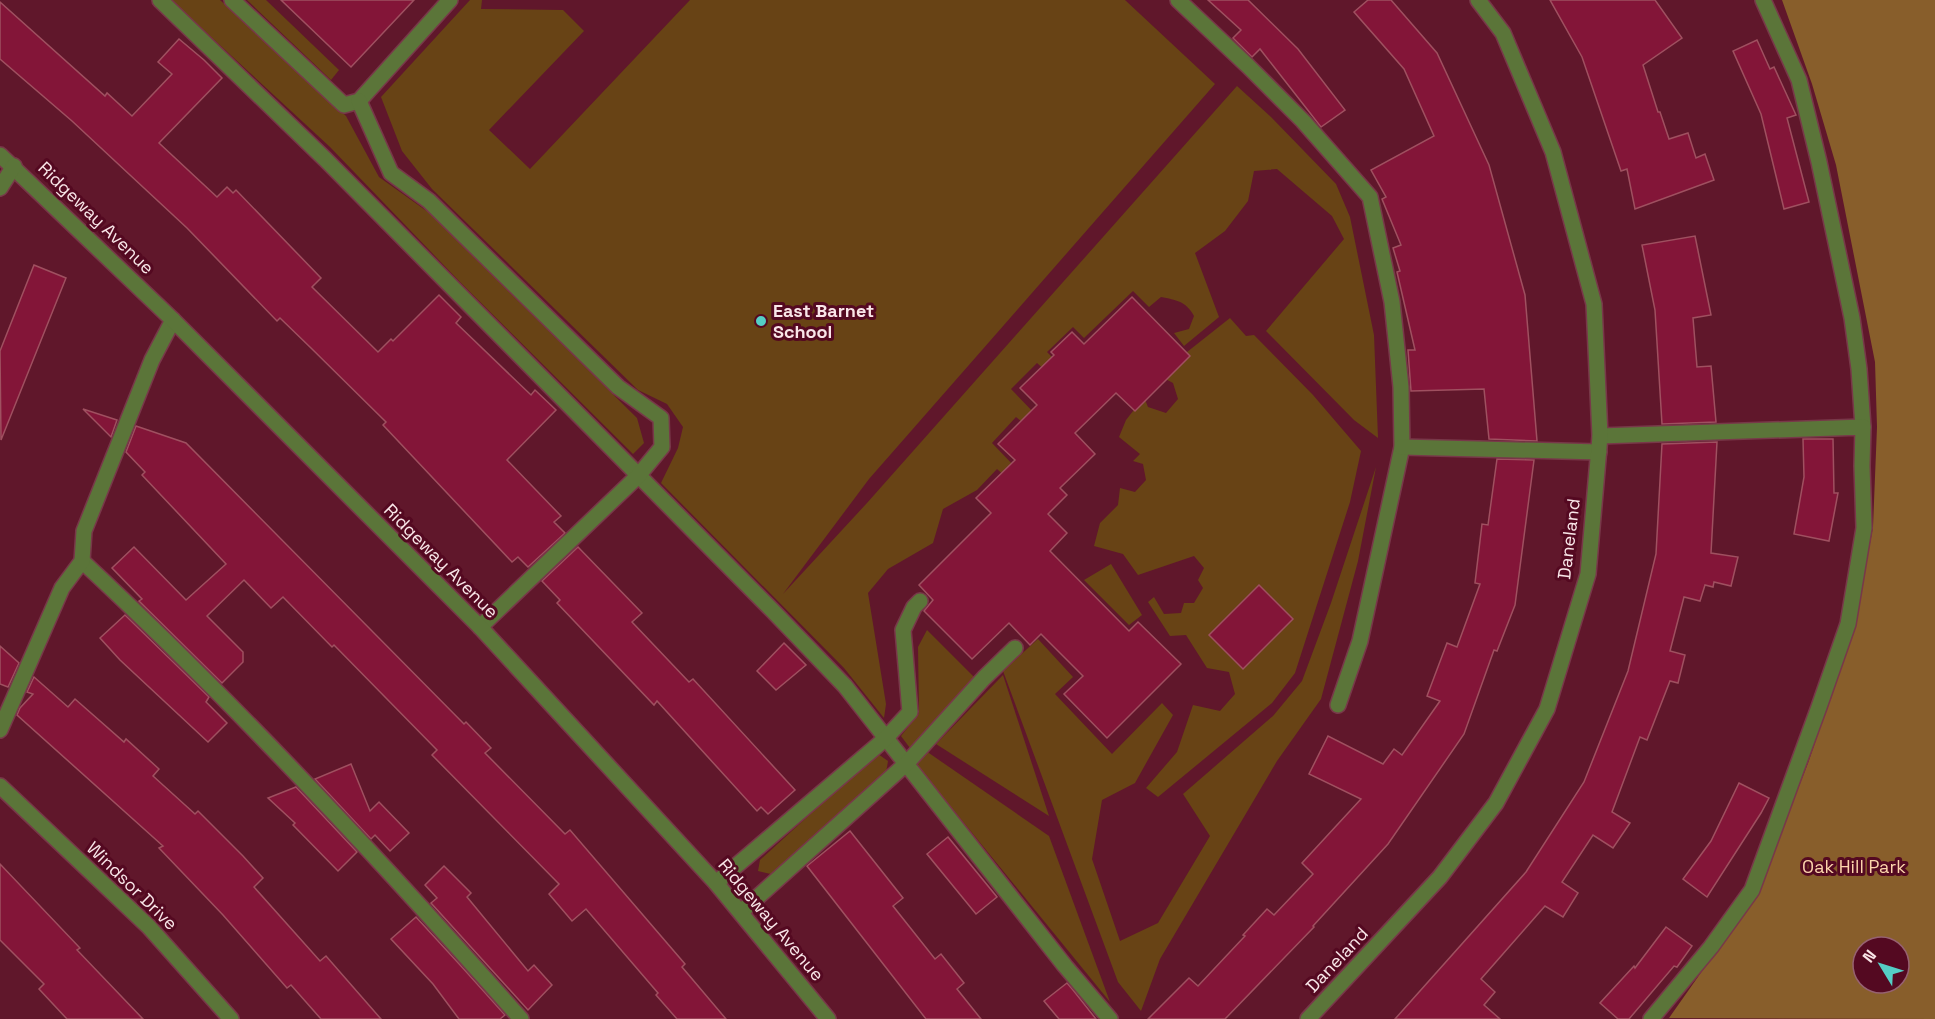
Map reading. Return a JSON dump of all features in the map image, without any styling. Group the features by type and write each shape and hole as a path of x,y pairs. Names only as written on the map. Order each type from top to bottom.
{"street":[{"path":"160,0 326,159 845,686 1058,957 1110,1019"},
{"path":"232,0 344,105 359,100 450,0"},
{"path":"1178,0 1303,121 1370,197 1392,302 1401,387 1402,447 1360,641 1338,705"},
{"name":"Daneland","path":"1308,1019 1440,877 1496,803 1547,709 1588,574 1600,436 1594,304 1553,152 1503,33 1478,0"},
{"path":"1651,1019 1711,947 1752,890 1820,707 1848,624 1864,528 1863,427 1859,369 1852,318 1799,80 1764,0"},
{"path":"359,100 391,173 429,201 618,387 661,418 662,447 638,476 480,627"},
{"name":"Ridgeway Avenue","path":"0,154 173,320 480,627 716,883 828,1019"},
{"path":"0,188 14,166"},
{"path":"0,730 62,588 82,561 84,531 152,360 173,320"},
{"path":"1600,436 1863,427"},
{"path":"1402,447 1599,452"},
{"path":"82,561 267,743 521,1019"},
{"path":"716,883 885,739 910,712 903,630 914,607 920,601"},
{"path":"741,912 907,763 984,678 1015,648"},
{"name":"Windsor Drive","path":"0,786 149,927 231,1019"}],"shaded area":[{"path":"171,0 220,0 346,116 379,177 428,212 637,418 644,443 633,454 460,282 330,147"},
{"path":"247,0 266,0 339,70 331,80"},
{"name":"East Barnet School","path":"470,0 482,0 481,9 563,10 584,31 489,130 530,169 690,0 1125,0 1215,84 869,479 783,594 867,503 1237,86 1271,117 1336,184 1350,217 1374,335 1378,438 1354,420 1266,331 1344,239 1332,216 1277,169 1254,171 1248,201 1225,231 1195,253 1219,317 1184,346 1174,333 1189,329 1194,316 1188,307 1176,300 1161,297 1149,307 1133,291 1084,338 1073,327 1047,352 1056,361 1047,372 1037,363 1011,389 1037,416 1027,426 1016,417 992,443 1017,469 1008,479 997,469 977,490 943,509 933,543 888,569 868,593 886,704 884,718 844,668 661,483 678,448 683,427 667,404 638,390 432,189 402,151 381,97"},
{"path":"1230,318 1246,336 1254,335 1313,395 1361,451 1350,502 1295,673 1272,703 1158,797 1146,788 1177,752 1193,705 1220,711 1235,694 1229,672 1207,668 1186,635 1170,636 1148,602 1154,597 1164,614 1181,613 1184,603 1194,603 1203,588 1198,580 1204,568 1194,556 1138,575 1123,554 1094,546 1100,523 1118,505 1120,488 1135,492 1146,480 1143,464 1133,461 1140,454 1119,437 1126,420 1144,397 1148,407 1166,413 1178,399 1173,383 1158,375"},
{"path":"1376,467 1358,561 1321,699 1277,761 1160,959 1141,1011 1118,982 1003,671 1038,639 1073,677 1055,694 1112,754 1162,703 1173,715 1135,783 1102,800 1092,859 1120,941 1158,923 1210,836 1183,794 1273,716 1302,681 1331,603"},
{"path":"1111,564 1142,615 1129,625 1084,580"},
{"path":"927,630 977,680 910,748 901,736 919,713 918,647"},
{"path":"1003,675 1049,816 936,744"},
{"path":"926,751 1049,836 1110,1002 915,763"},
{"path":"878,754 888,761 886,773 775,875 758,871 760,860"}],"green space":[{"name":"Oak Hill Park","path":"1782,0 1935,0 1935,1019 1669,1018 1757,893 1808,763 1854,629 1873,527 1877,427 1875,362 1836,165 1812,84"}],"building":[{"path":"281,0 414,0 351,67"},
{"path":"1208,0 1248,0 1298,49 1345,110 1321,127 1260,49 1252,57 1233,38 1241,30"},
{"path":"1368,0 1391,0 1437,53 1489,165 1525,295 1537,441 1489,439 1484,389 1411,391 1408,350 1415,350 1397,272 1400,271 1393,248 1401,245 1382,199 1386,197 1371,170 1434,136 1404,69 1354,12"},
{"path":"1550,0 1655,0 1682,38 1643,65 1658,112 1660,112 1669,139 1688,133 1696,158 1705,154 1714,180 1635,209 1627,169 1621,171 1582,57"},
{"path":"0,2 105,96 107,93 132,116 172,74 158,62 179,39 204,60 222,78 159,143 217,197 227,187 233,193 236,190 321,278 312,287 378,352 391,339 393,341 439,295 461,317 456,323 531,395 535,390 556,410 507,460 561,516 554,522 565,533 528,567 518,557 512,562 383,425 386,422 311,348 280,318 277,321 187,228 72,121 0,59"},
{"path":"1757,40 1770,69 1774,67 1796,115 1787,118 1809,202 1784,209 1761,114 1733,51"},
{"path":"1695,236 1711,315 1693,318 1697,367 1711,366 1716,422 1662,424 1655,310 1642,245"},
{"path":"34,265 66,278 1,440 0,351"},
{"path":"1132,297 1190,356 1135,411 1116,393 1075,433 1095,454 1060,488 1067,495 1048,514 1067,533 1050,551 1129,631 1138,622 1181,664 1107,738 1064,694 1083,676 1041,634 1030,645 1009,623 972,659 924,611 933,600 919,585 991,513 976,498 1015,460 998,444 1037,405 1020,388 1054,355 1051,352 1072,332 1084,344"},
{"path":"83,409 117,420 111,437"},
{"path":"136,426 186,443 464,724 466,722 491,748 485,753 565,834 570,830 685,964 682,967 726,1019 677,1019 656,995 658,993 586,909 572,921 549,894 559,884 432,755 437,750 334,645 332,647 283,597 271,608 244,580 207,616 243,652 243,662 222,683 139,601 142,599 112,568 134,547 186,600 226,564 142,475 145,472 126,452"},
{"path":"1803,439 1833,439 1834,493 1838,493 1829,541 1794,534 1804,477"},
{"path":"1717,442 1711,553 1738,557 1731,586 1714,582 1713,587 1705,585 1700,601 1684,597 1670,651 1685,655 1678,683 1670,681 1647,740 1640,737 1612,812 1630,823 1613,848 1593,835 1562,882 1578,893 1563,917 1545,906 1481,979 1495,992 1484,1005 1500,1019 1395,1019 1526,872 1584,782 1628,671 1656,554 1662,444"},
{"path":"1497,459 1534,460 1515,605 1497,651 1494,650 1464,734 1388,844 1314,927 1225,1019 1148,1019 1189,978 1198,986 1267,909 1274,915 1313,874 1302,863 1361,799 1309,774 1328,736 1383,764 1394,749 1402,755 1440,701 1427,696 1447,643 1457,647 1480,584 1475,583 1482,524 1488,525"},
{"path":"578,547 642,613 632,622 689,682 693,679 795,790 768,814 761,807 757,811 657,701 654,705 557,603 560,600 542,581"},
{"path":"1259,585 1293,619 1243,669 1209,635"},
{"path":"125,615 209,697 206,702 227,723 208,742 120,660 100,638"},
{"path":"784,643 806,665 776,690 757,671"},
{"path":"0,646 19,663 8,687 0,684"},
{"path":"34,677 68,707 75,699 124,742 126,739 159,769 153,776 195,814 198,811 243,856 263,878 254,887 320,961 326,956 381,1019 321,1019 291,985 287,988 223,915 159,848 163,846 17,715 20,708 33,694 27,692"},
{"path":"351,764 370,811 379,802 409,833 390,851 375,835 371,839 315,779"},
{"path":"1739,783 1769,798 1707,897 1683,879 1711,841"},
{"path":"296,787 357,852 338,871 293,825 295,823 268,798"},
{"path":"850,831 903,898 893,906 935,959 941,954 964,983 957,989 981,1019 926,1019 807,866"},
{"path":"948,837 997,897 976,914 927,854"},
{"path":"0,864 80,948 77,950 143,1019 67,1019 39,989 44,984 0,940"},
{"path":"444,866 471,893 467,897 528,971 534,965 552,985 528,1010 431,903 437,898 425,885"},
{"path":"416,917 505,1015 500,1019 459,1019 433,984 391,939"},
{"path":"1666,927 1692,946 1677,967 1674,966 1629,1019 1618,1019 1600,1003 1634,966 1635,968"},
{"path":"1067,983 1096,1019 1059,1019 1044,1001"}],"place":[{"name":"East Barnet School","path":"761,321"}]}
